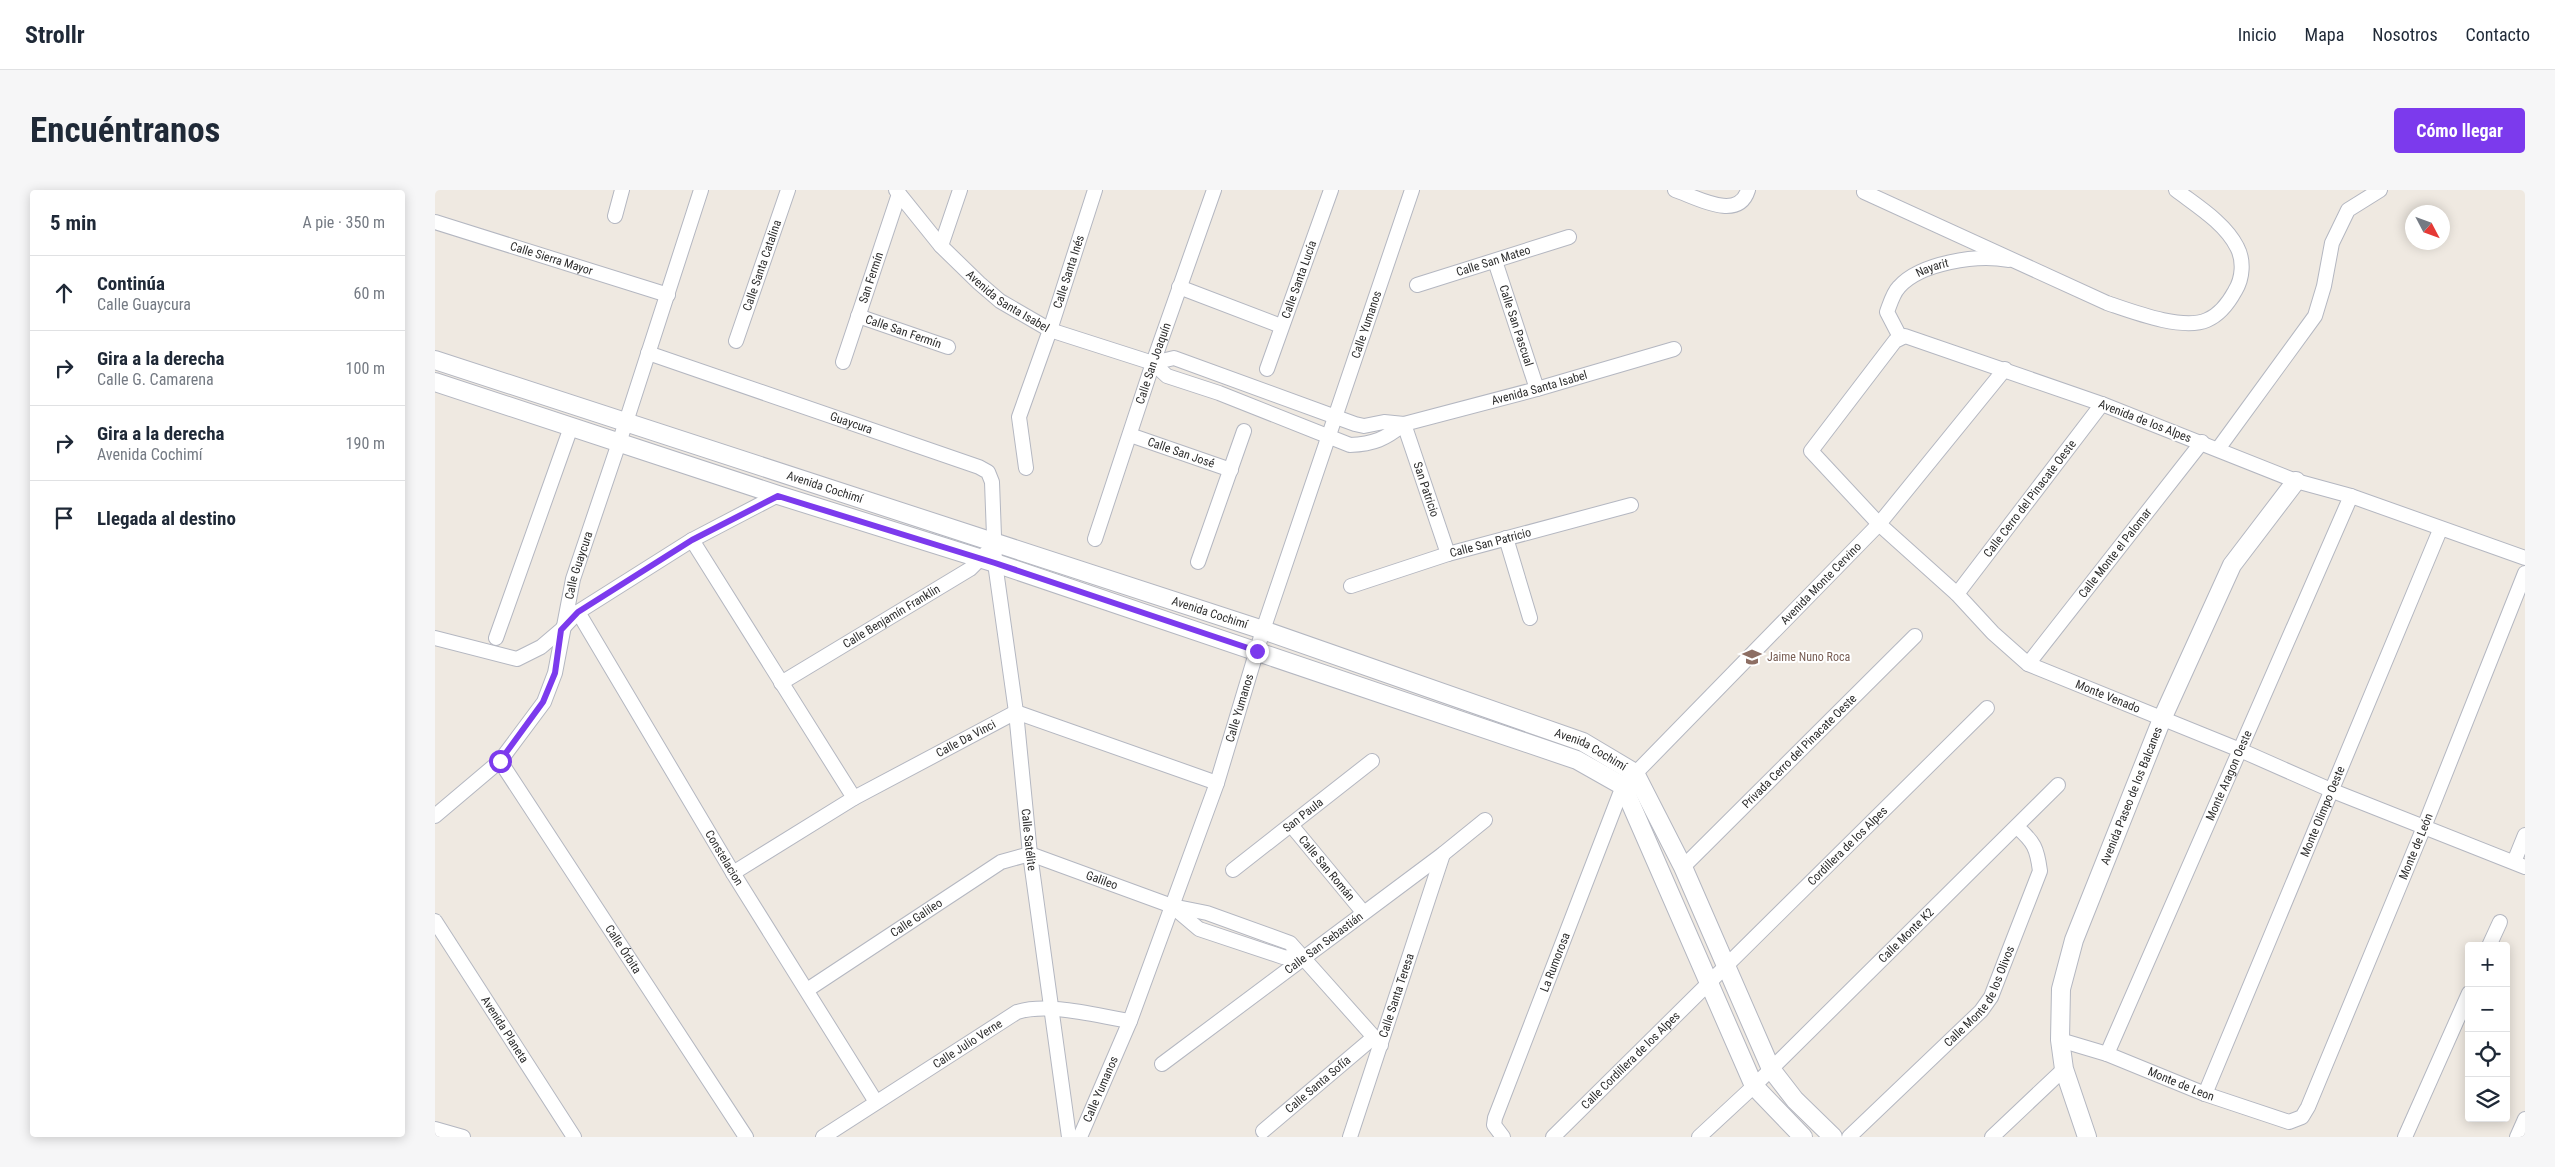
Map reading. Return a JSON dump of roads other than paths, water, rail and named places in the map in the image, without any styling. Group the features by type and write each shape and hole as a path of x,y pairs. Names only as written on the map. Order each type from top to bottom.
{"street":[{"path":"615,216 622,190"},
{"path":"648,353 701,190"},
{"name":"Calle Santa Catalina","path":"736,341 788,190"},
{"path":"941,246 960,190"},
{"name":"Calle Santa Inés","path":"1026,468 1019,417 1050,330 1095,190"},
{"name":"Calle San Joaquín","path":"1095,538 1213,190"},
{"name":"Calle Santa Lucía","path":"1267,368 1331,190"},
{"name":"Calle Yumanos","path":"1081,1137 1130,1021 1217,783 1263,630 1413,190"},
{"path":"1675,190 1725,207 1737,206 1746,197 1748,190"},
{"path":"1864,192 2107,303 2141,315 2181,322 2208,320 2226,306 2237,289 2242,270 2241,257 2237,246 2222,227 2176,190"},
{"name":"Avenida Santa Isabel","path":"897,192 941,246 1000,301 1050,330 1153,363 1167,376 1219,393 1350,445 1386,438 1403,424"},
{"name":"San Fermín","path":"843,362 897,192"},
{"path":"2218,449 2315,316 2324,286 2332,243 2348,210 2369,192"},
{"name":"Calle Sierra Mayor","path":"435,222 668,296"},
{"name":"Calle San Mateo","path":"1417,284 1569,237"},
{"name":"Nayarit","path":"1900,337 1887,312 1898,288 1924,269 1973,259 1999,258 2025,264"},
{"name":"Calle San Pascual","path":"1495,261 1537,390"},
{"path":"1179,287 1281,326"},
{"name":"Calle San Fermín","path":"858,316 948,347"},
{"name":"Avenida de los Alpes","path":"1900,337 1905,336 2005,369 2202,442 2296,481 2351,496 2440,530 2525,558"},
{"name":"Monte Venado","path":"1900,337 1811,450 1879,524 1957,594 1993,633 2028,664 2240,750 2333,791 2519,864"},
{"name":"Avenida Santa Isabel","path":"1153,363 1174,358 1336,418 1365,426 1385,422 1403,424 1537,390 1674,349"},
{"name":"Calle Guaycura","path":"435,816 500,761 543,702 555,673 561,630 573,579 648,353"},
{"name":"Guaycura","path":"648,353 979,466 988,472 993,482 994,542"},
{"name":"Avenida Cochimí","path":"435,360 1263,630 1583,742 1635,773 1683,867 1725,968 1771,1069 1795,1100 1833,1137"},
{"name":"Avenida Monte Cervino","path":"1623,786 1879,524 2005,369"},
{"path":"1219,393 1225,377"},
{"name":"Avenida Cochimí","path":"435,382 778,496 988,561 1577,760 1623,786 1754,1086 1803,1137"},
{"name":"Calle Cerro del Pinacate Oeste","path":"1957,594 2102,404"},
{"name":"San Patricio","path":"1403,424 1448,554"},
{"path":"496,638 571,427"},
{"path":"1198,562 1244,431"},
{"name":"Calle San José","path":"1130,435 1231,470"},
{"name":"Calle Monte el Palomar","path":"2028,664 2202,442"},
{"name":"Avenida Paseo de los Balcanes","path":"2087,1137 2064,1069 2060,1040 2061,989 2074,940 2161,719 2231,565 2296,481"},
{"path":"435,638 517,659 541,647 578,612 692,540 778,496"},
{"name":"Monte Aragon Oeste","path":"2107,1054 2351,496"},
{"name":"Calle San Patricio","path":"1351,586 1448,554 1631,505"},
{"name":"Monte Olimpo Oeste","path":"2205,1094 2333,791 2440,530"},
{"path":"1506,538 1530,618"},
{"path":"692,540 854,798"},
{"name":"Calle Benjamín Franklin","path":"781,683 970,569 988,561 994,542"},
{"name":"Calle Satélite","path":"988,561 1016,712 1030,854 1069,1137"},
{"name":"Monte de León","path":"2302,1116 2308,1107 2424,827 2525,573"},
{"name":"Constelacion","path":"578,612 733,873 876,1102"},
{"name":"Privada Cerro del Pinacate Oeste","path":"1683,867 1915,636"},
{"name":"Cordillera de los Alpes","path":"1709,984 1987,708"},
{"path":"1016,712 1217,783"},
{"name":"Calle Da Vinci","path":"733,873 854,798 1016,712"},
{"name":"Calle Órbita","path":"500,761 745,1137"},
{"name":"San Paula","path":"1233,870 1372,761"},
{"name":"Calle Monte K2","path":"1699,1137 1754,1086 2058,785"},
{"name":"La Rumorosa","path":"1503,1137 1494,1125 1495,1118 1623,786"},
{"name":"Calle San Sebastián","path":"1162,1064 1443,854 1485,820"},
{"name":"Calle San Román","path":"1291,825 1363,912"},
{"name":"Calle Monte de los Olivos","path":"1849,1137 1981,1011 1991,997 2040,871 2037,853 2032,840 2017,827"},
{"path":"2519,864 2525,835"},
{"name":"Galileo","path":"1030,854 1172,906 1199,929 1283,957 1304,958"},
{"name":"Calle Galileo","path":"807,990 1001,862 1030,854"},
{"name":"Calle Santa Teresa","path":"1350,1137 1378,1041 1443,854"},
{"name":"Avenida Planeta","path":"435,921 574,1137"},
{"path":"2491,942 2500,922"},
{"path":"1304,958 1378,1041"},
{"name":"Calle Cordillera de los Alpes","path":"1553,1137 1709,984"},
{"path":"2405,1137 2465,1002"},
{"name":"Calle Julio Verne","path":"823,1137 1017,1012 1030,1008 1052,1009 1130,1021"},
{"name":"Monte de Leon","path":"2060,1040 2107,1054 2205,1094 2289,1122 2302,1116"},
{"name":"Calle Santa Sofía","path":"1263,1132 1378,1041"},
{"path":"1992,1137 2064,1069"},
{"path":"2517,1137 2525,1119"},
{"path":"435,1129 463,1137"}],"place":[{"name":"Jaime Nuno Roca","path":"1752,657"}]}
